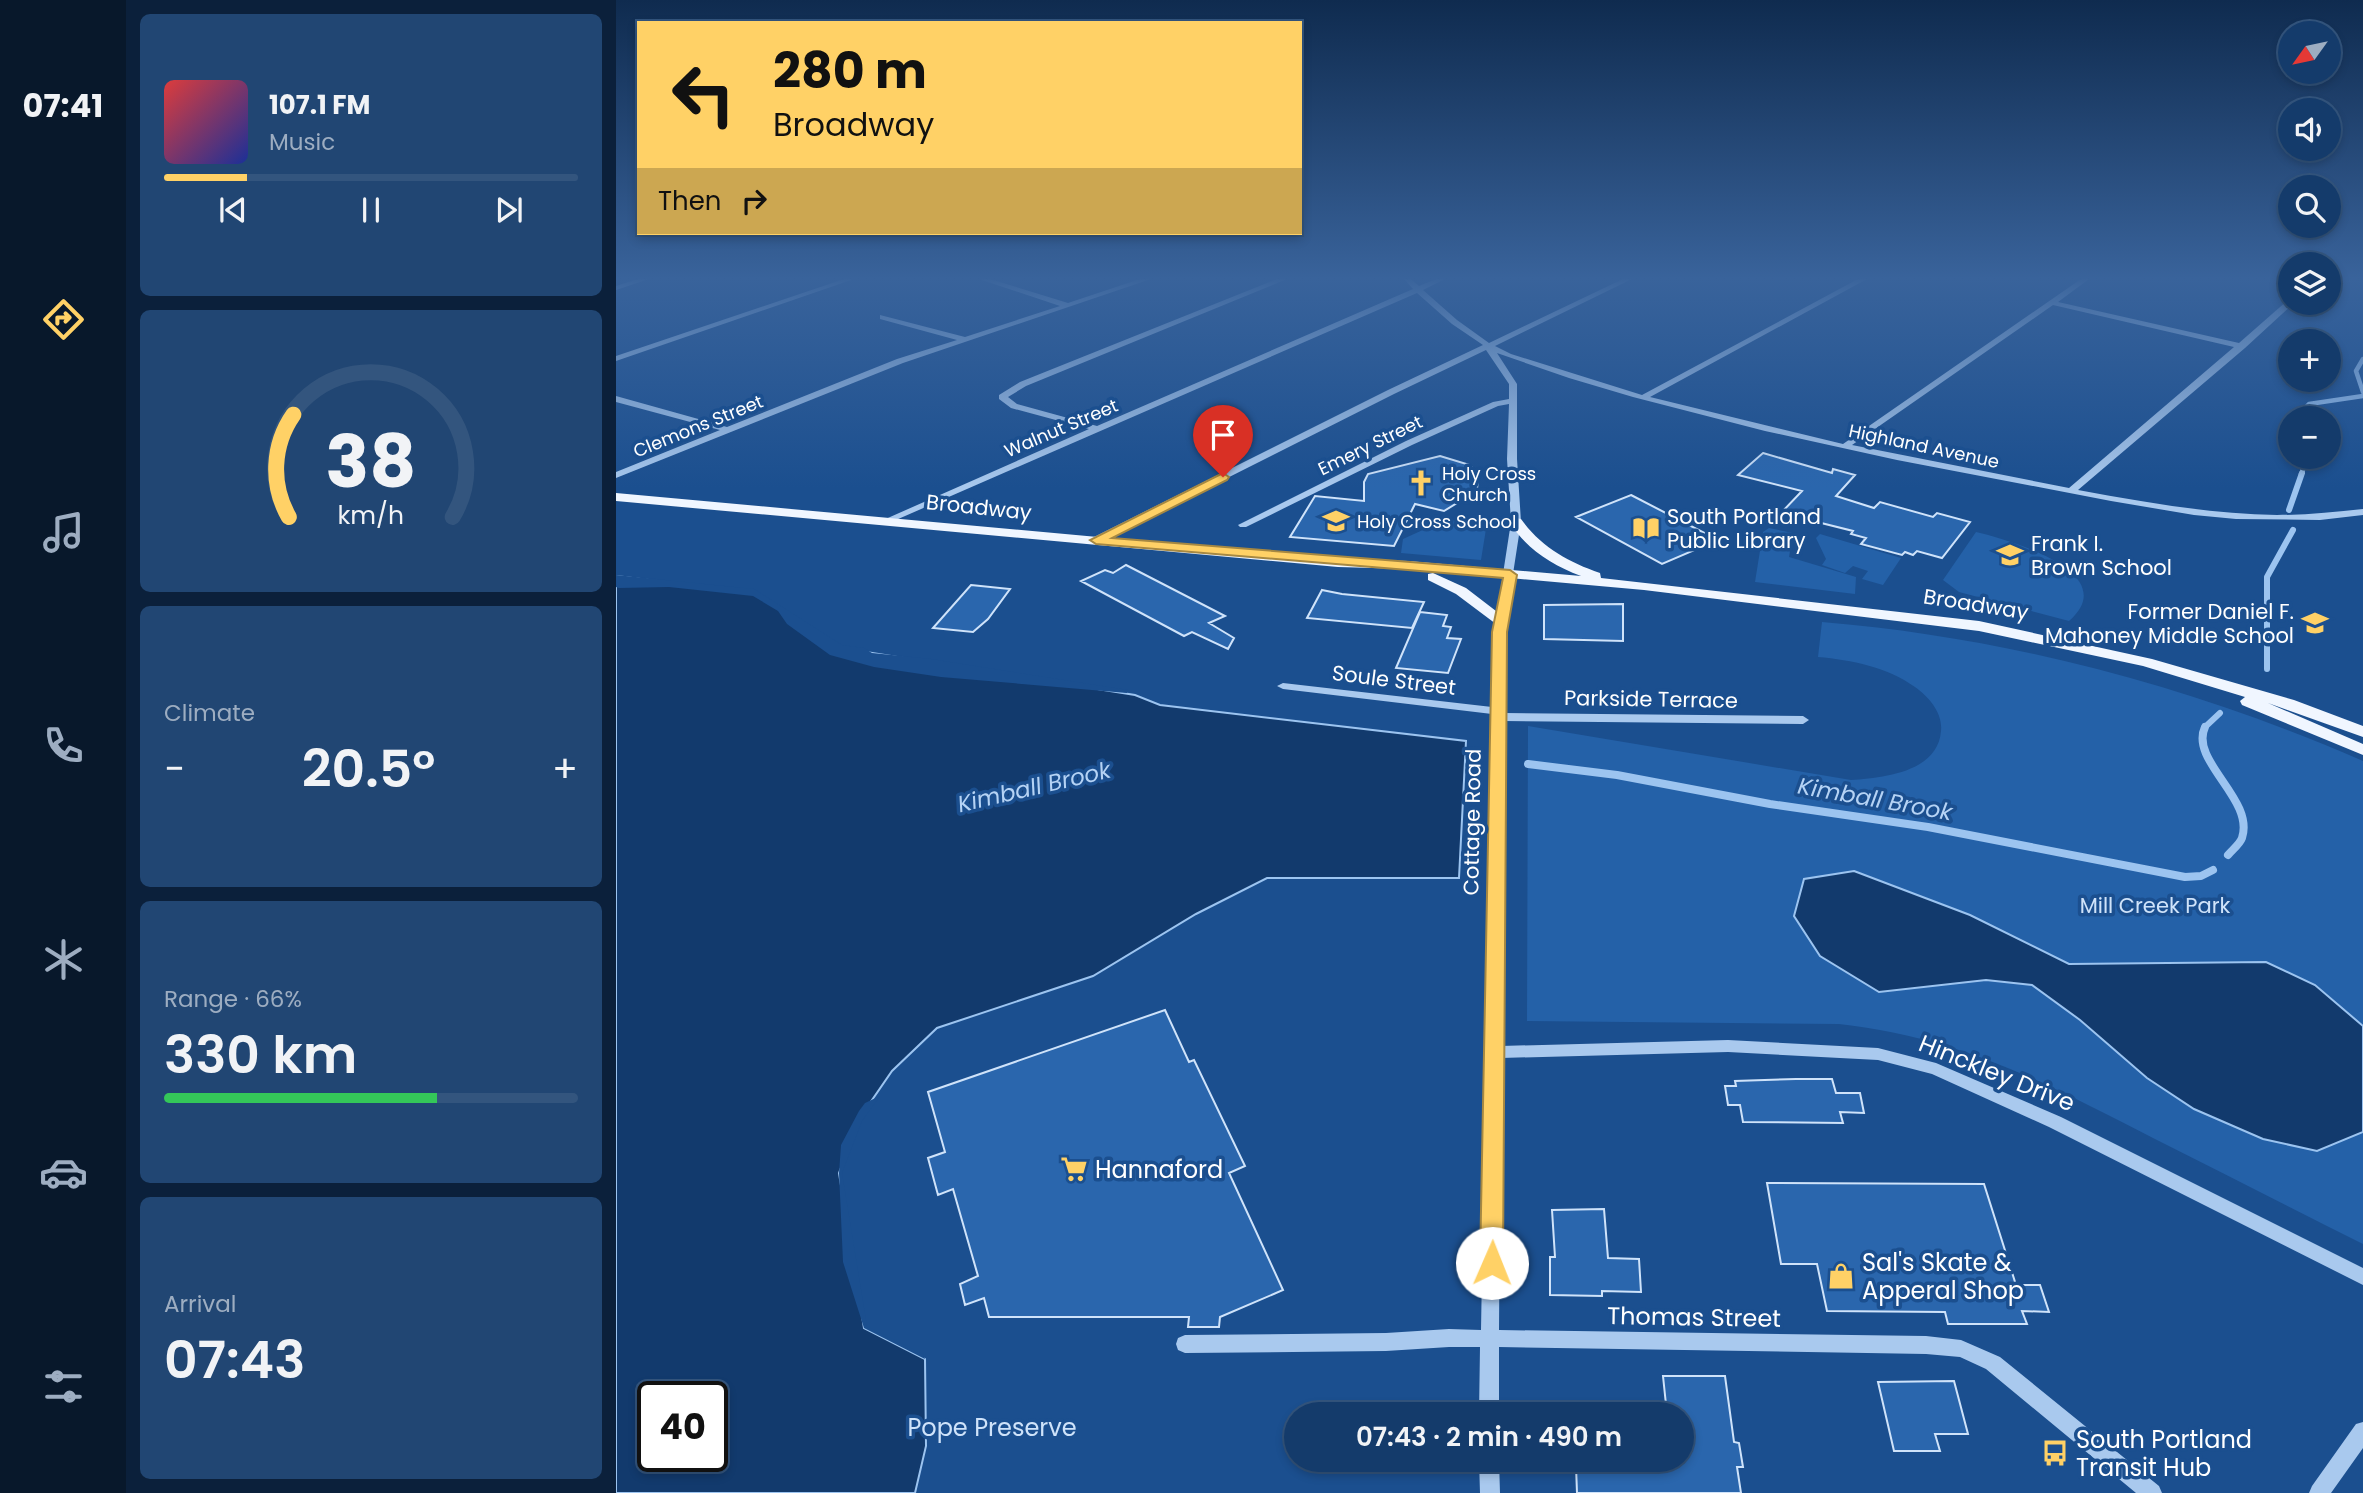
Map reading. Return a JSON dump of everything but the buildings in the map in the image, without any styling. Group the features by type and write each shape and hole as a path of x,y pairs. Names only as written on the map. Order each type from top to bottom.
{"main road":[{"name":"Broadway","path":"616,496 1338,563 1433,577 1618,584 1767,603 1938,620 2020,633 2105,651 2288,704 2363,732"},
{"path":"1516,522 1523,533 1545,553 1574,568 1618,584"},
{"name":"Broadway","path":"1338,563 1408,565 1693,602 1767,603"},
{"path":"1433,577 1461,591 1501,621"},
{"name":"Broadway","path":"2213,684 2282,718 2363,750"}],"street":[{"path":"619,356 641,349"},
{"name":"Clemons Street","path":"616,475 939,349"},
{"path":"1097,429 1014,406 1002,397 1023,384 1111,349"},
{"name":"Walnut Street","path":"886,521 1281,349"},
{"path":"1096,540 1483,349"},
{"name":"Cottage Road","path":"1489,1402 1501,621 1510,579 1516,522 1512,459 1512,379 1490,349"},
{"name":"Highland Avenue","path":"1495,349 1544,368 1845,446 2071,491 2246,518 2298,519 2363,512"},
{"path":"1645,396 1734,349"},
{"path":"1845,446 1986,349"},
{"path":"2071,491 2239,349"},
{"path":"616,399 728,430"},
{"name":"Emery Street","path":"1243,525 1409,443 1496,404 1513,401"},
{"name":"Soule Street","path":"1283,686 1499,714"},
{"name":"Parkside Terrace","path":"1499,714 1803,720"},
{"name":"Hinckley Drive","path":"1494,1052 1728,1046 1878,1054 1936,1069 2055,1122 2363,1277"},
{"name":"Thomas Street","path":"1185,1344 1491,1338 1926,1345 1961,1349 1993,1363 2152,1493"},
{"path":"2319,1493 2363,1431"},
{"path":"1489,1472 1490,1493"}],"green space":[{"path":"1441,517 1486,529 1481,560 1401,553 1403,539 1436,524"},
{"path":"1769,528 1793,533 1789,557 1856,577 1855,594 1755,582 1763,532"},
{"path":"1976,532 2035,551 2073,574 2082,588 2082,604 2069,621 1959,592 1943,580"},
{"path":"1820,534 1901,558 1883,585 1862,579 1868,571 1853,566 1845,573 1822,565 1826,559 1816,538"},
{"name":"Mill Creek Park","path":"1822,622 1960,640 2098,669 2233,710 2363,761 2363,1244 2039,1081 1925,1040 1839,1024 1527,1021 1528,726 1851,780 1893,774 1920,764 1938,745 1941,724 1934,706 1915,687 1893,674 1844,660 1818,657"}],"water":[{"path":"616,576 756,593 841,648 1135,695 1160,705 1466,741 1459,878 1267,878 1196,914 1093,976 937,1028 892,1071 859,1119 839,1173 864,1328 925,1359 926,1446 915,1493 616,1493"},
{"path":"1854,871 1970,915 2069,964 2266,962 2315,985 2363,1026 2363,1132 2317,1151 2263,1139 2194,1109 2147,1078 2080,1020 2032,985 1986,980 1879,992 1820,956 1794,916 1804,879"}],"pier":[{"path":"616,575 754,589 842,645 864,648 872,653 931,659 1128,690 1127,693 941,677 874,667 830,655 787,624 778,611 753,596 669,587 619,588 616,587"},
{"path":"880,1096 862,1121 842,1173 867,1326 923,1354 925,1359 864,1328 843,1262 839,1173 841,1145 865,1103"}],"waterway":[{"path":"2363,359 2356,371 2363,392"},
{"name":"Kimball Brook","path":"2307,406 2363,396"},
{"name":"Kimball Brook","path":"2301,474 2302,469"},
{"name":"Kimball Brook","path":"2289,510 2302,473"},
{"name":"Kimball Brook","path":"2267,669 2267,577 2293,530"},
{"name":"Kimball Brook","path":"2205,727 2220,713"},
{"name":"Kimball Brook","path":"2205,727 2203,740 2206,753 2232,795 2243,823 2242,838 2228,855"},
{"name":"Kimball Brook","path":"1528,764 1617,775 1770,804 1928,827 2185,877 2201,876 2213,870"}],"place":[{"name":"Holy Cross Church","path":"1421,483"},
{"name":"Holy Cross School","path":"1336,521"},
{"name":"South Portland Public Library","path":"1646,528"},
{"name":"Frank I. Brown School","path":"2010,555"},
{"name":"Former Daniel F. Mahoney Middle School","path":"2315,623"},
{"name":"Hannaford","path":"1074,1169"},
{"name":"Sal's Skate & Apperal Shop","path":"1841,1276"},
{"name":"South Portland Transit Hub","path":"2055,1453"}],"route":[{"path":"1223,477 1096,540 1338,563 1408,565 1510,575 1499,632 1492,1263"}],"park label":[{"name":"Pope Preserve","path":"992,1427"}]}
